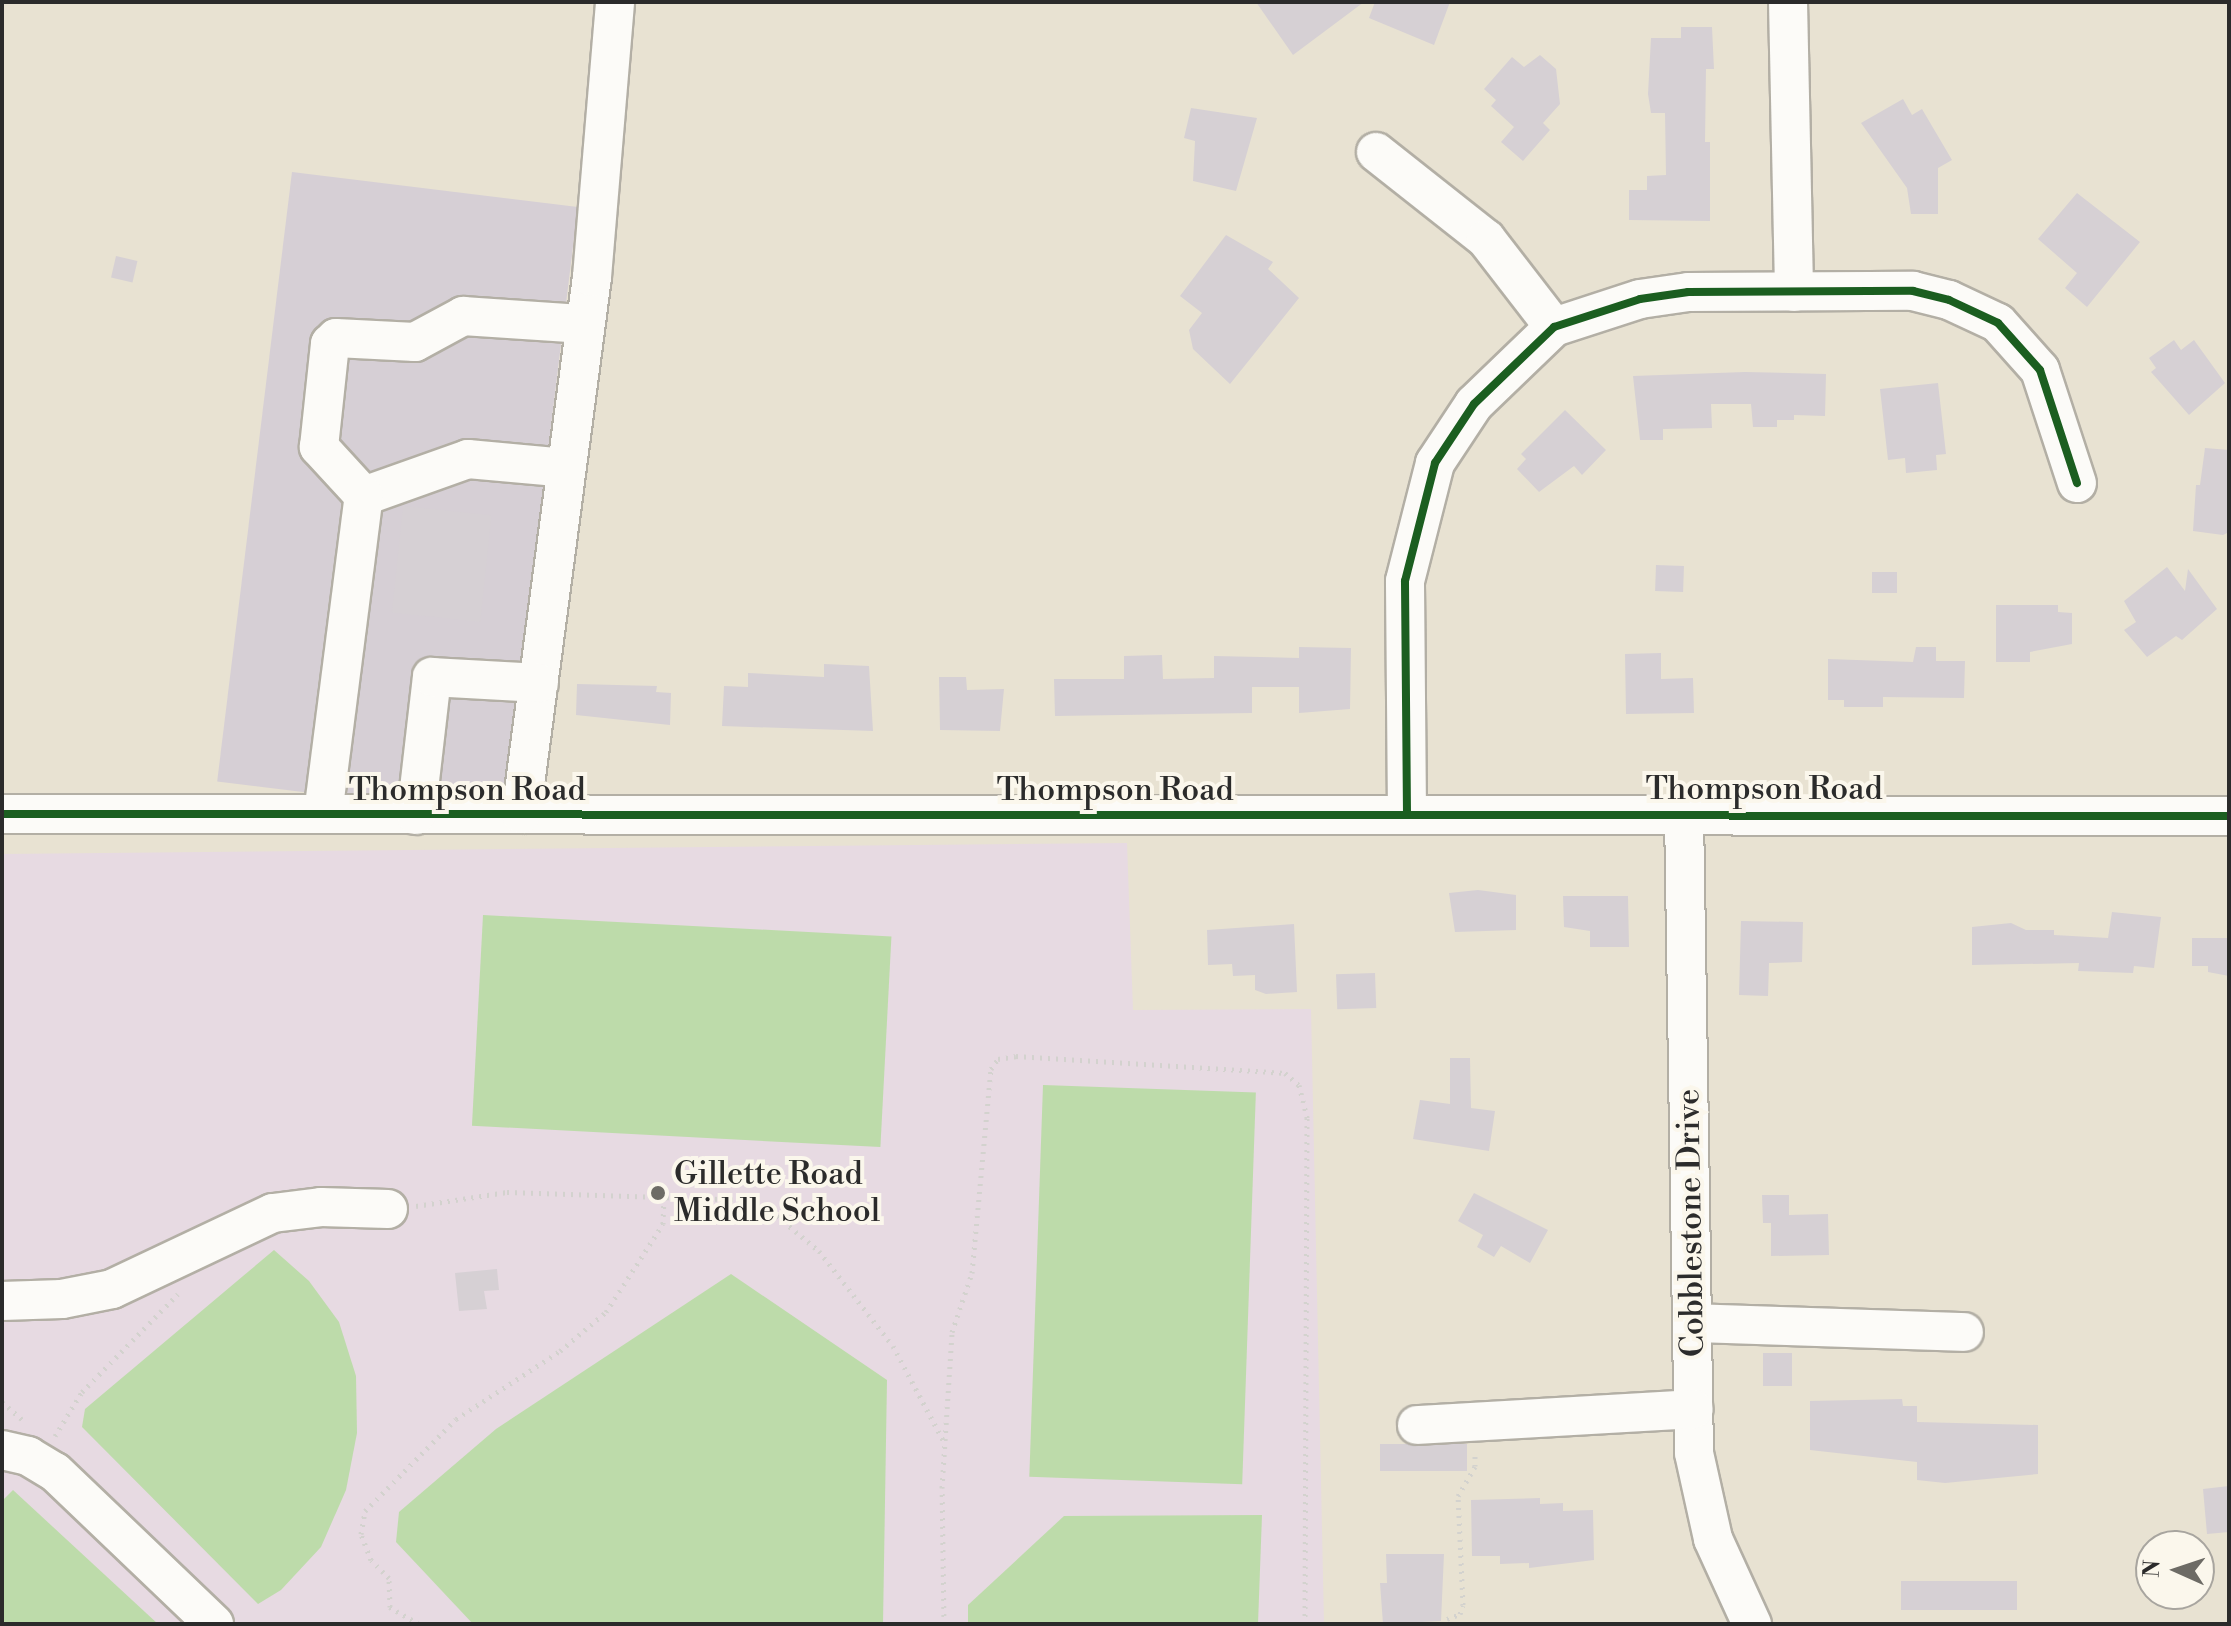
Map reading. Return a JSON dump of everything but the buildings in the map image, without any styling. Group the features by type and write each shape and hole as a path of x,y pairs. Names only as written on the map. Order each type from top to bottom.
{"street":[{"path":"521,814 585,324 615,2"},
{"path":"1788,2 1794,292"},
{"path":"1376,152 1486,239 1554,327"},
{"path":"1407,813 1405,581 1435,463 1474,404 1554,327 1652,297 1913,291 1949,300 1998,323 2040,370 2077,483"},
{"path":"323,814 364,496 319,447 330,344 336,338 415,342 463,316 585,324"},
{"path":"364,496 468,459 566,468"},
{"path":"416,815 432,677 539,683"},
{"name":"Thompson Road","path":"2,814 1684,812 2229,816"},
{"name":"Cobblestone Drive","path":"1684,812 1694,1409 1699,1483 1713,1539 1748,1622"},
{"path":"2,1301 62,1299 112,1289 273,1213 321,1207 388,1209"},
{"path":"1693,1323 1795,1331 1964,1332"},
{"path":"1417,1425 1694,1409"},
{"path":"2,1450 41,1462 214,1624"}],"path":[{"path":"944,1624 944,1443 952,1332 972,1273 989,1078 998,1059 1173,1064 1293,1077 1307,1118 1305,1624"},
{"path":"388,1209 466,1202 507,1192 744,1200 800,1233 893,1346 944,1443"},
{"path":"419,1624 390,1607 389,1578 364,1545 365,1511 456,1419 560,1351 606,1312 663,1224 664,1197"},
{"path":"41,1462 82,1392 174,1301 186,1274 185,1256"},
{"path":"1447,1619 1460,1614 1463,1605 1458,1496 1475,1466 1474,1423"}],"shaded area":[{"path":"292,172 578,207 503,817 217,781"},
{"name":"Gillette Road Middle School","path":"1127,843 1133,1010 1311,1009 1324,1624 2,1624 2,854"}],"green space":[{"path":"483,915 891,936 880,1147 472,1126"},
{"path":"1043,1085 1256,1092 1242,1484 1029,1477"},
{"path":"274,1250 309,1281 339,1322 356,1376 357,1433 346,1490 321,1547 281,1590 258,1604 82,1427 85,1409"},
{"path":"731,1274 887,1380 883,1624 473,1624 396,1542 399,1512 496,1429"},
{"path":"13,1490 158,1624 2,1624 2,1501"},
{"path":"1262,1515 1258,1624 968,1624 968,1605 1064,1516"}],"cycle path":[{"path":"1407,813 1405,581 1435,463 1474,404 1554,327 1640,299 1688,292 1913,291 1949,300 1998,323 2040,370 2077,483"},
{"path":"2,814 2229,816"}],"place":[{"name":"Gillette Road Middle School","path":"658,1193"}]}
